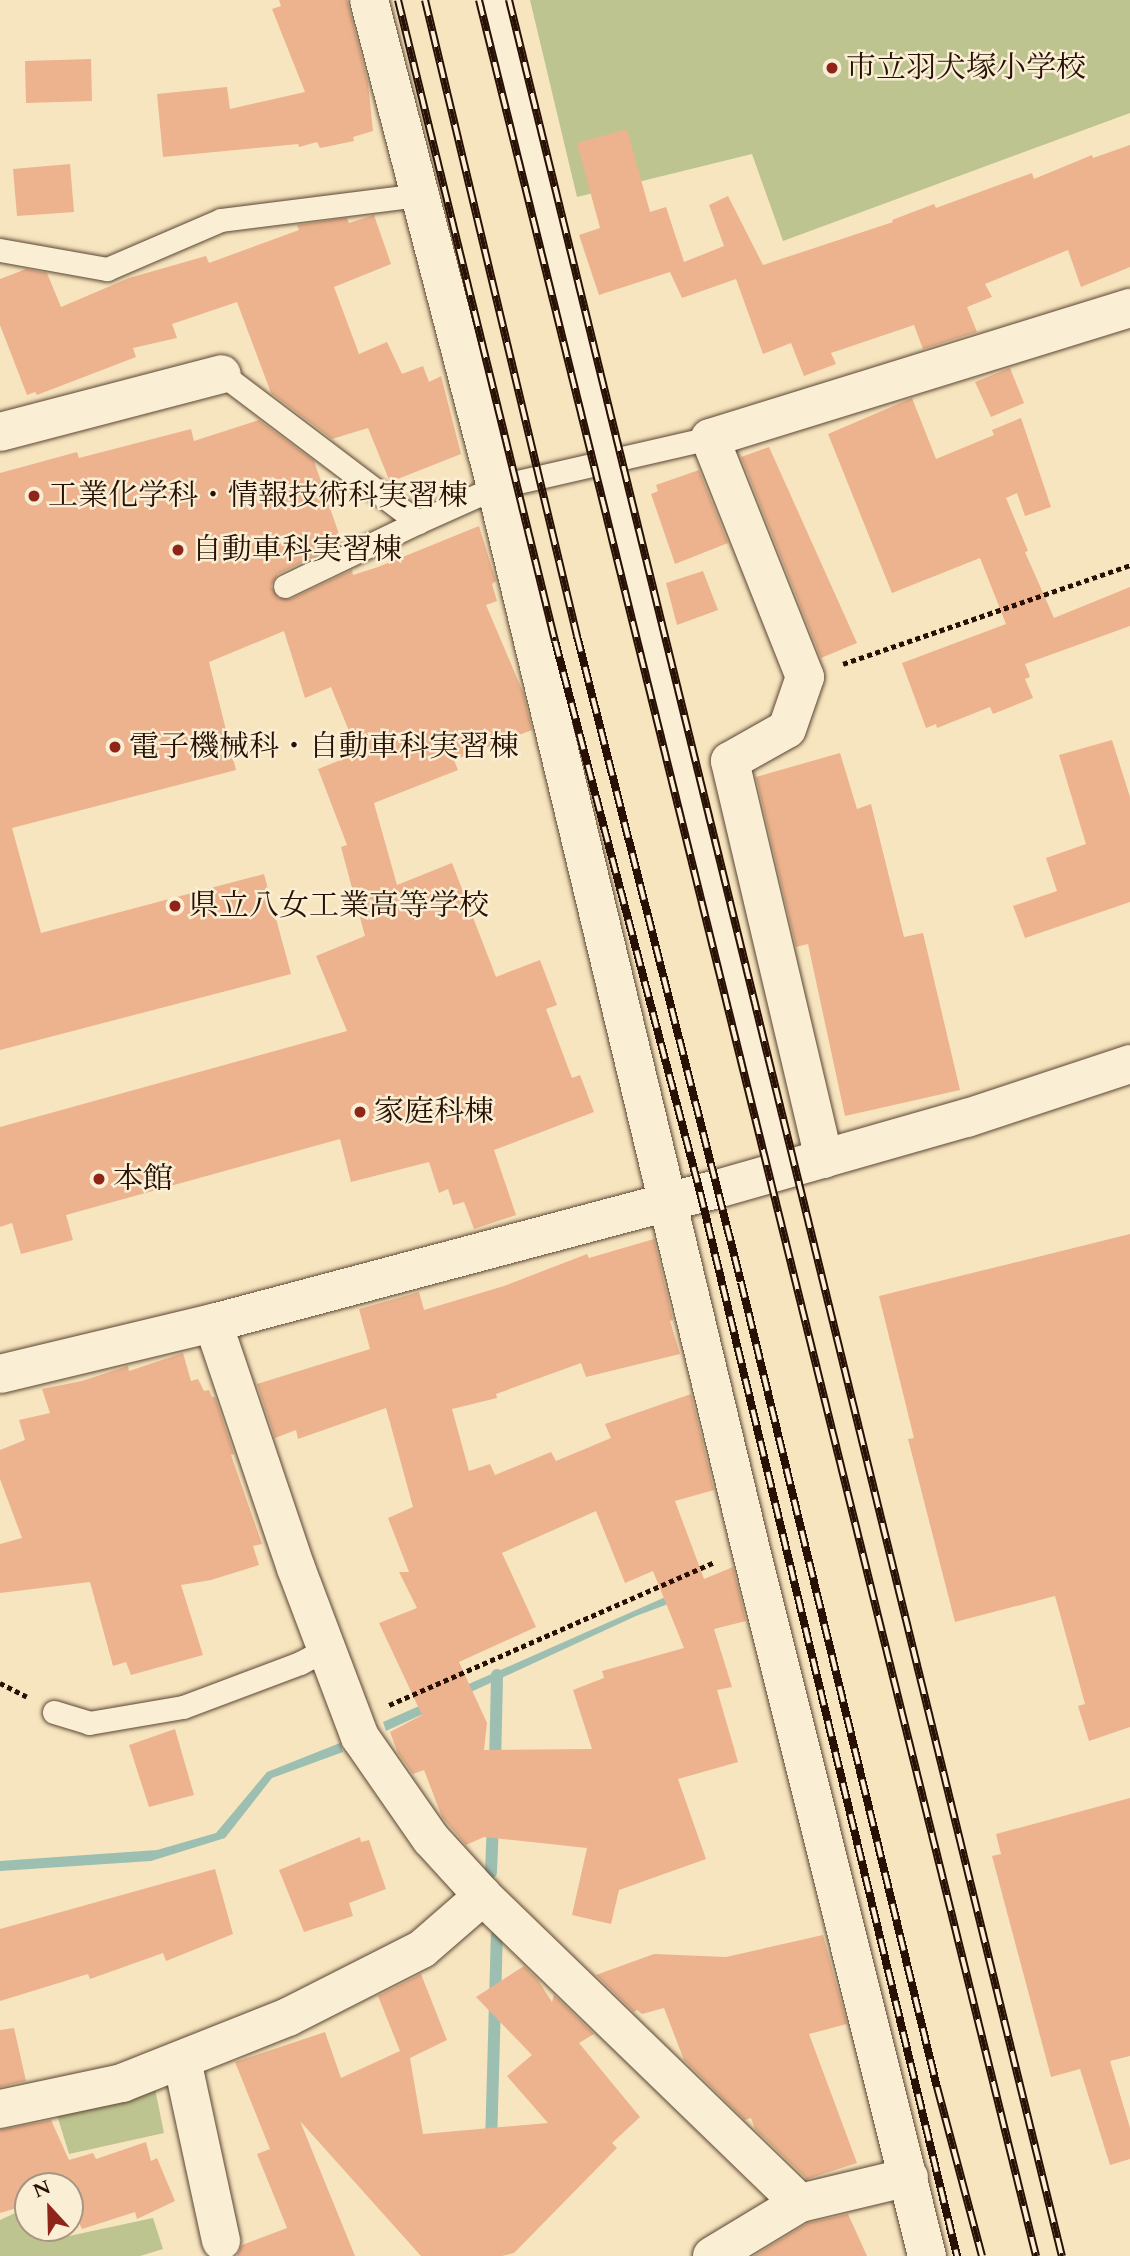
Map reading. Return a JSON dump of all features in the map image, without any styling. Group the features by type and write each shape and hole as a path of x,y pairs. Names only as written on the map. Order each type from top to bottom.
{"street":[{"path":"369,0 496,488 750,1546 928,2256"},
{"path":"824,1158 730,761 787,729 805,677 710,438 1130,308"},
{"path":"0,432 222,374"},
{"path":"0,1374 213,1323 782,1171 967,1118 1130,1064"},
{"path":"213,1323 326,1649 360,1737 431,1839 483,1896 800,2203"},
{"path":"0,2109 122,2083 288,2017 422,1949 483,1896"},
{"path":"182,2060 221,2241"},
{"path":"712,2256 800,2203 909,2177"}],"lane":[{"path":"493,0 782,1171"},
{"path":"0,250 107,269 221,220 420,195"},
{"path":"222,374 418,522"},
{"path":"285,586 496,488 710,438"},
{"path":"54,1712 89,1723 183,1707 300,1664 326,1649"}],"path":[{"path":"805,677 1130,565"},
{"path":"353,1721 750,1546"}],"green space":[{"name":"市立羽犬塚小学校","path":"530,0 1130,0 1130,113 783,241 752,154 577,197"},
{"path":"154,2084 164,2133 69,2154 57,2115"},
{"path":"14,2214 14,2242 84,2242 84,2233 153,2218 163,2249 140,2256 0,2256 0,2220"}],"shaded area":[{"path":"679,1591 679,1600 636,1616 386,1731 383,1722"},
{"path":"340,1743 343,1752 272,1778 225,1838 151,1861 0,1871 0,1861 157,1850 216,1833 267,1772"}],"building":[{"path":"279,0 347,0 368,83 373,131 353,137 354,141 320,148 317,142 299,147 298,144 163,157 157,94 227,87 230,109 305,92 272,9 281,6"},
{"path":"91,59 92,101 26,103 25,61"},
{"path":"627,129 650,212 666,207 684,262 724,246 709,205 728,196 763,265 893,222 892,220 934,204 936,208 1032,173 1034,179 1092,155 1093,158 1130,145 1130,267 1081,287 1068,250 985,284 992,297 967,307 977,332 923,349 914,325 831,353 836,364 804,376 791,343 763,354 736,279 682,298 670,272 599,295 579,235 600,228 577,143"},
{"path":"70,164 74,212 17,216 13,169"},
{"path":"374,215 391,264 334,287 359,354 387,342 402,374 423,366 429,382 441,376 461,454 390,482 368,428 332,439 271,393 237,302 172,324 177,338 133,348 136,357 37,395 35,392 27,395 0,325 0,279 26,269 47,273 61,307 129,278 206,256 209,263 299,230 297,225 347,218 349,223"},
{"path":"1010,368 1024,403 991,417 975,382"},
{"path":"912,398 936,459 994,435 992,430 1021,418 1051,507 1025,516 1017,493 1006,498 1028,551 1025,552 1054,618 1130,587 1130,626 1025,664 1030,677 1025,679 1033,698 993,714 990,707 937,728 936,724 926,728 902,663 1006,624 980,558 892,593 828,434"},
{"path":"259,420 314,461 342,543 278,574 271,586 278,598 291,599 352,570 353,575 378,567 479,526 496,581 492,584 497,601 486,605 523,692 532,730 454,760 458,770 374,803 397,885 452,863 496,977 540,960 557,1005 546,1009 572,1078 580,1075 594,1112 494,1150 516,1215 474,1229 464,1202 453,1205 448,1189 439,1193 429,1162 351,1182 340,1139 66,1215 73,1240 21,1254 12,1223 0,1227 0,1127 347,1031 316,956 365,936 341,847 347,845 318,769 358,753 331,687 305,698 284,631 209,662 236,770 12,828 41,933 264,874 291,974 0,1050 0,473 77,452 79,458 191,429 194,441"},
{"path":"769,447 857,643 821,658 741,457"},
{"path":"699,470 728,543 675,564 651,494 658,491 656,485"},
{"path":"703,571 718,610 677,625 666,583"},
{"path":"1112,740 1130,797 1130,902 1025,938 1013,906 1057,891 1046,858 1086,844 1059,755"},
{"path":"840,753 857,809 871,804 904,937 923,933 960,1090 845,1116 808,944 796,947 756,777"},
{"path":"1130,1234 1130,1727 1089,1741 1078,1706 1085,1704 1055,1596 955,1622 908,1439 914,1438 879,1296"},
{"path":"654,1239 673,1320 670,1321 680,1354 586,1377 581,1363 496,1394 497,1398 452,1409 469,1471 490,1464 495,1475 551,1452 556,1461 611,1438 605,1424 691,1394 714,1490 675,1501 704,1579 733,1567 746,1621 714,1629 732,1687 717,1690 738,1762 678,1779 706,1859 619,1890 611,1924 572,1915 587,1848 484,1837 466,1845 442,1817 424,1770 413,1774 398,1753 390,1732 422,1715 379,1623 417,1608 399,1572 409,1572 388,1518 413,1507 386,1408 298,1439 296,1430 275,1438 257,1384 370,1349 359,1309 419,1292 424,1310 504,1286 587,1254 589,1258","holes":["596,1511 625,1583 653,1571 684,1648 602,1671 604,1678 573,1690 592,1749 484,1750 487,1723 459,1662 536,1627 502,1553"]},
{"path":"183,1353 191,1381 198,1379 204,1391 209,1390 212,1397 215,1397 234,1454 231,1455 262,1544 253,1546 259,1565 211,1580 181,1585 203,1655 131,1675 126,1662 113,1666 90,1582 0,1593 0,1544 22,1538 0,1479 0,1450 25,1440 19,1420 50,1413 42,1389 82,1381 128,1366 129,1371"},
{"path":"175,1729 194,1795 149,1807 129,1745"},
{"path":"1130,1798 1130,2056 1110,2061 1130,2128 1130,2159 1110,2165 1080,2069 1051,2077 992,1856 1001,1854 996,1834"},
{"path":"360,1837 361,1842 369,1840 386,1889 349,1903 353,1916 304,1932 279,1870"},
{"path":"215,1869 233,1934 166,1961 163,1953 90,1979 88,1974 0,2001 0,1929"},
{"path":"823,1935 847,2024 809,2034 857,2163 807,2179 755,2129 751,2118 745,2120 684,2060 664,2008 642,2014 637,2010 634,2012 596,1975 654,1954 726,1957"},
{"path":"524,1966 538,1980 552,2002 554,1995 594,2034 579,2043 640,2117 612,2143 617,2148 514,2253 502,2256 421,2256 300,2121 355,2256 237,2256 242,2245 287,2228 257,2154 270,2149 235,2062 325,2032 341,2078 400,2051 378,1996 421,1974 447,2040 410,2058 423,2134 548,2123 507,2076 532,2055 476,1997"},
{"path":"14,2028 26,2081 0,2087 0,2030"},
{"path":"51,2120 69,2160 93,2153 96,2159 146,2142 151,2161 157,2158 175,2201 137,2219 135,2212 84,2228 84,2172 14,2172 14,2209 0,2213 0,2130"},
{"path":"848,2214 867,2256 754,2256 808,2223"}],"waterway":[{"path":"495,1765 497,1675"},
{"path":"491,1872 493,1822"},
{"path":"491,2145 497,1935"}],"railway":[{"path":"398,0 555,641 700,1192 957,2256"},
{"path":"425,0 577,636 741,1282 937,2087 982,2256"},
{"path":"479,0 1036,2256"},
{"path":"509,0 1062,2256"}],"place":[{"name":"市立羽犬塚小学校","path":"832,68"},
{"name":"工業化学科・情報技術科実習棟","path":"34,496"},
{"name":"自動車科実習棟","path":"178,550"},
{"name":"電子機械科・自動車科実習棟","path":"115,747"},
{"name":"県立八女工業高等学校","path":"175,906"},
{"name":"家庭科棟","path":"360,1112"},
{"name":"本館","path":"99,1179"}]}
